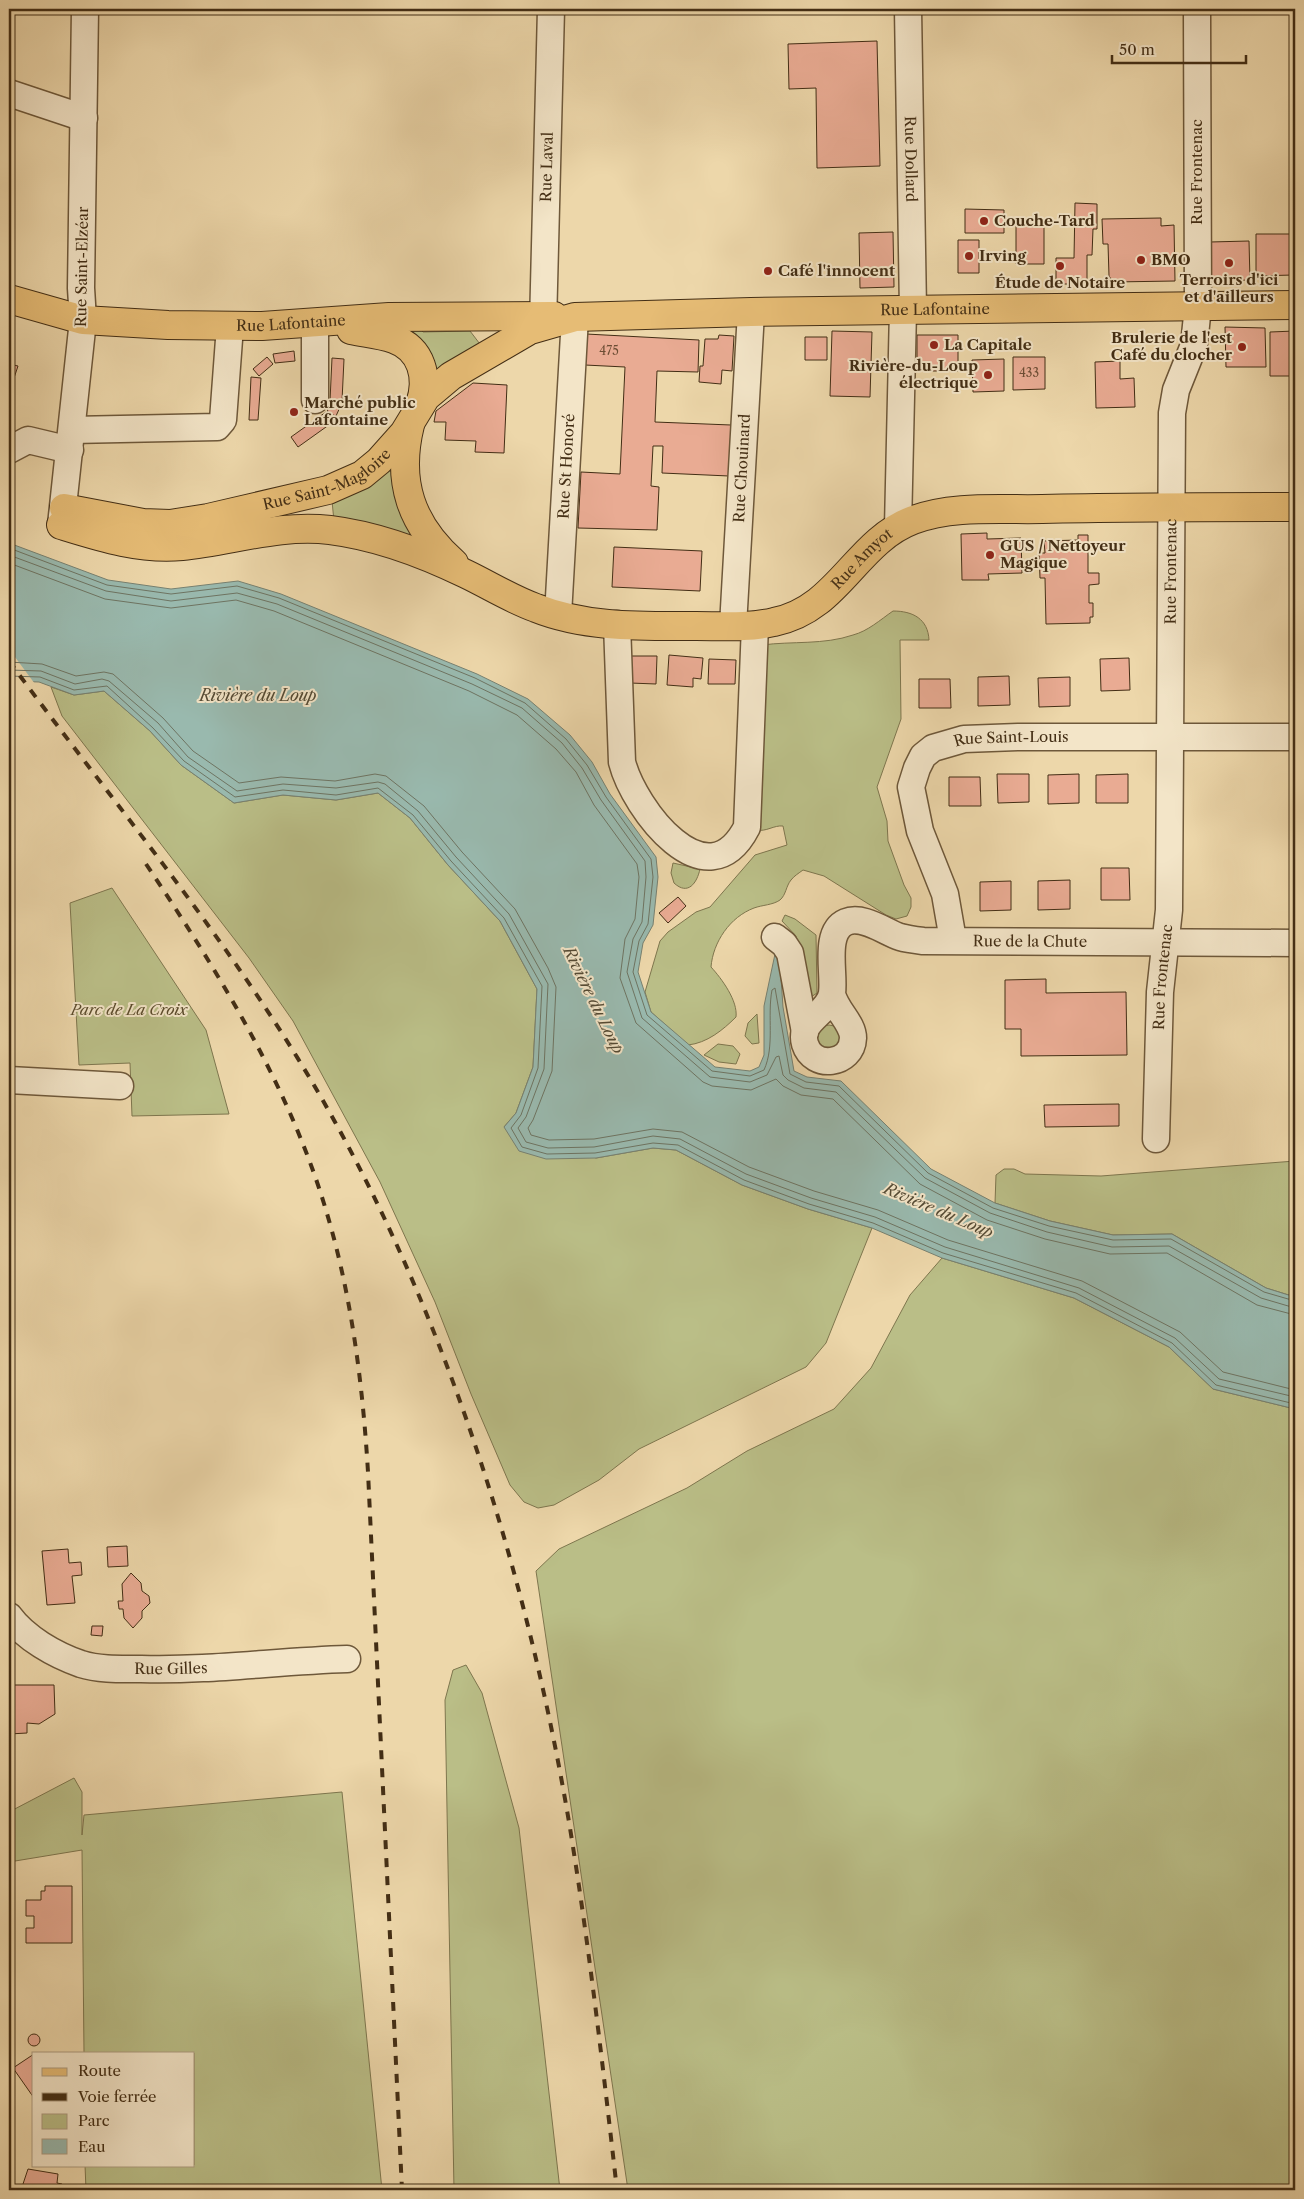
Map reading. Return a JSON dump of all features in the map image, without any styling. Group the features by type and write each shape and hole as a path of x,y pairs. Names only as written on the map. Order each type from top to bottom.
{"main road":[{"name":"Rue Lafontaine","path":"9,299 82,320 230,326 319,324 390,317 543,320 751,312 1295,305"},
{"name":"Rue Saint-Magloire","path":"63,517 170,524 315,494 340,486 370,469 393,447 434,390 456,373 543,320"},
{"path":"319,324 390,338 408,347 417,357 423,369 425,384 406,443 405,473 413,510 429,538 457,570"},
{"name":"Rue Amyot","path":"457,570 521,602 558,615 617,624 744,625 775,622 802,614 820,602 835,588 869,549 898,527 925,516 945,512 1172,506 1295,507"},
{"name":"Rue Saint-Magloire","path":"63,517 118,541 150,546 183,546 274,530 326,530 386,542 457,570"}],"street":[{"name":"Rue Saint-Elzéar","path":"63,517 82,320 85,9"},
{"name":"Rue Laval","path":"543,320 551,9"},
{"name":"Rue Dollard","path":"898,527 908,310 908,9"},
{"name":"Rue Frontenac","path":"1156,1140 1160,992 1169,910 1174,402 1180,378 1194,345 1198,306 1197,9"},
{"path":"9,93 84,118"},
{"name":"Rue Chouinard","path":"617,624 622,762 626,778 633,793 668,837 681,849 694,854 714,857 733,848 747,827 744,625 751,312"},
{"name":"Rue St Honoré","path":"558,615 575,318"},
{"path":"315,400 319,324"},
{"path":"9,450 28,440 71,440 217,427 222,420 230,326"},
{"name":"Rue Saint-Louis","path":"953,940 945,894 920,830 911,787 916,768 923,756 933,748 964,739 1018,737 1172,739 1295,737"},
{"name":"Rue de la Chute","path":"775,937 784,944 790,953 798,986 807,1048 819,1060 835,1061 849,1051 853,1040 852,1031 836,1008 832,994 833,940 838,928 837,916 861,921 902,938 923,941 1295,943"},
{"path":"805,1032 811,1020 828,1005 832,994"},
{"path":"9,1080 120,1086"},
{"name":"Rue Gilles","path":"9,1616 26,1635 49,1648 82,1664 104,1668 188,1671 347,1660"}],"green space":[{"path":"389,326 418,327 423,332 470,331 483,348 434,377"},
{"path":"388,470 394,473 419,538 334,521 332,501"},
{"path":"893,611 900,611 918,618 926,627 929,640 900,640 901,719 877,787 887,821 888,841 904,885 911,898 911,907 907,916 896,919 886,915 824,876 803,870 791,880 784,896 780,900 745,912 730,924 724,932 715,948 711,967 732,997 736,1017 726,1027 702,1042 688,1045 651,1012 645,992 660,941 668,932 696,912 710,907 755,855 787,845 783,826 757,830 762,645 819,642 842,638 864,631"},
{"path":"51,687 74,695 104,691 150,731 181,765 234,803 283,795 336,800 378,793 410,818 448,865 500,921 537,989 533,1067 516,1113 504,1127 596,1158 653,1148 676,1150 742,1185 808,1209 872,1228 826,1343 806,1367 639,1449 599,1480 554,1505 538,1508 524,1502 510,1485 471,1394 435,1302 380,1182 293,1021 249,958 62,716"},
{"path":"673,863 700,869 697,879 691,886 684,888 674,883 671,873"},
{"name":"Parc de La Croix","path":"112,888 206,1030 229,1114 132,1116 130,1063 79,1065 70,903"},
{"path":"785,915 795,919 816,935 817,993 811,997 796,936 782,921"},
{"path":"757,1014 759,1043 752,1044 745,1036 748,1023"},
{"path":"829,1025 834,1026 840,1032 840,1042 834,1048 829,1049 824,1048 818,1042 817,1037 818,1032 824,1026"},
{"path":"718,1044 733,1046 740,1054 736,1064 719,1062 704,1055"},
{"path":"1295,1161 1295,1297 1266,1288 1172,1234 1113,1235 1050,1221 995,1203 996,1175 1004,1169 1014,1169 1025,1174 1101,1176"},
{"path":"942,1258 1074,1298 1169,1347 1213,1389 1295,1409 1295,2190 628,2190 536,1571 559,1549 687,1488 747,1451 834,1409 871,1368 910,1295"},
{"path":"466,1665 482,1693 519,1828 560,2190 454,2190 445,1700 453,1670"},
{"path":"74,1778 82,1792 82,1835 84,1815 342,1792 382,2190 86,2190 85,2166 195,2166 195,2052 84,2052 82,1850 9,1862 9,1812"}],"water":[{"name":"Rivière du Loup","path":"9,543 108,580 171,589 238,581 281,594 477,674 528,699 570,735 592,762 610,794 656,857 658,877 653,925 643,943 638,972 651,1012 715,1067 750,1071 759,1067 764,1055 764,1006 775,954 780,964 783,1007 794,1071 807,1077 841,1081 931,1169 995,1203 1050,1221 1113,1235 1172,1234 1266,1288 1295,1297 1295,1409 1213,1389 1169,1347 1074,1298 942,1258 872,1228 808,1209 742,1185 676,1150 653,1148 596,1158 546,1159 519,1151 504,1127 516,1113 533,1067 537,989 500,921 448,865 410,818 378,793 336,800 283,795 234,803 181,765 150,731 104,691 74,695 39,682 9,681"}],"pier":[{"path":"9,649 35,684 9,683"}],"building":[{"path":"877,41 880,166 817,168 816,88 789,89 788,44"},
{"path":"1075,203 1097,204 1097,229 1093,229 1092,255 1087,255 1087,284 1056,284 1056,258 1074,258"},
{"name":"Couche-Tard","path":"965,209 1004,210 1004,233 965,233"},
{"name":"BMO","path":"1161,218 1161,226 1174,225 1175,281 1113,282 1109,276 1108,244 1103,244 1102,219"},
{"path":"1016,224 1044,224 1044,264 1016,264"},
{"path":"893,232 894,287 860,288 859,233"},
{"path":"1256,234 1292,234 1293,275 1256,276"},
{"path":"1292,238 1295,239 1295,279 1292,279"},
{"name":"Irving","path":"958,240 979,240 979,273 958,273"},
{"path":"1249,241 1250,280 1211,281 1210,242"},
{"path":"1225,327 1265,328 1266,367 1226,367"},
{"path":"832,331 872,332 870,397 830,396"},
{"path":"1295,331 1295,376 1270,376 1270,332"},
{"path":"586,334 699,340 698,372 657,371 655,422 731,425 729,476 662,473 663,446 653,446 651,486 659,487 657,530 578,528 581,472 620,474 625,367 585,365"},
{"path":"719,335 734,336 732,371 722,370 721,384 699,382 700,366 703,366 705,339 718,339"},
{"path":"917,335 958,335 958,371 917,371"},
{"path":"805,337 827,337 827,360 805,360"},
{"path":"294,351 295,361 275,363 273,354"},
{"path":"267,357 273,364 259,376 253,369"},
{"path":"1013,357 1045,357 1045,389 1013,390"},
{"path":"332,358 344,359 342,401 330,401"},
{"name":"Rivière-du-Loup électrique","path":"1004,359 1004,391 973,392 972,360"},
{"path":"1120,361 1120,379 1134,378 1135,407 1096,408 1095,362"},
{"path":"9,364 18,366 12,384 9,383"},
{"path":"251,377 261,378 258,420 249,420"},
{"path":"473,383 507,385 504,453 475,452 476,441 445,440 446,422 434,422 436,411"},
{"path":"332,401 341,405 336,416 328,413 327,406"},
{"path":"326,412 333,422 298,447 291,437"},
{"path":"987,533 987,539 1021,538 1022,573 988,574 989,580 962,580 961,534"},
{"path":"1078,535 1088,535 1088,573 1099,573 1099,584 1089,585 1089,603 1093,603 1093,617 1090,617 1090,623 1046,624 1045,578 1040,578 1039,553 1045,553 1044,541 1078,540"},
{"path":"614,547 702,551 700,591 612,587"},
{"path":"669,655 703,658 701,679 693,678 693,687 667,685"},
{"path":"631,656 657,656 656,684 630,683"},
{"path":"1129,658 1130,690 1101,691 1100,659"},
{"path":"709,659 736,660 735,684 708,684"},
{"path":"1009,676 1010,705 978,706 978,677"},
{"path":"1070,677 1070,706 1039,707 1038,678"},
{"path":"919,679 950,679 951,708 919,708"},
{"path":"997,774 1029,774 1029,802 998,803"},
{"path":"1079,774 1079,803 1048,804 1048,775"},
{"path":"1128,774 1128,803 1096,803 1096,775"},
{"path":"949,777 980,777 981,806 949,806"},
{"path":"1101,868 1129,868 1130,900 1101,900"},
{"path":"1070,880 1070,909 1038,910 1038,881"},
{"path":"1011,881 1011,910 980,911 980,882"},
{"path":"678,897 686,906 668,923 659,913"},
{"path":"1046,979 1046,993 1126,992 1127,1055 1021,1056 1021,1029 1005,1029 1005,980"},
{"path":"1119,1104 1119,1126 1045,1127 1044,1105"},
{"path":"127,1546 128,1566 108,1567 107,1547"},
{"path":"68,1549 69,1563 81,1562 82,1575 72,1576 75,1603 47,1605 42,1551"},
{"path":"131,1573 141,1583 142,1591 149,1596 150,1603 142,1611 142,1618 133,1628 124,1618 123,1609 119,1609 118,1601 123,1601 122,1584"},
{"path":"92,1626 103,1626 102,1636 91,1635"},
{"path":"9,1685 54,1685 55,1714 39,1724 27,1723 27,1733 9,1734"},
{"path":"45,1886 72,1886 72,1943 26,1943 26,1928 34,1928 34,1916 26,1916 26,1900 41,1900 41,1891 45,1891"},
{"path":"34,2034 40,2040 34,2046 28,2040"},
{"path":"32,2055 32,2095 13,2068"},
{"path":"28,2169 58,2174 57,2183 62,2184 61,2190 21,2190"}],"railway":[{"path":"9,661 180,886 221,943 299,1061 335,1122 377,1203 415,1287 450,1374 481,1462 508,1552 532,1642 552,1733 569,1822 583,1914 617,2190"},
{"path":"146,864 196,940 242,1018 283,1098 317,1182 338,1253 346,1289 358,1362 368,1472 402,2190"}],"place":[{"name":"Couche-Tard","path":"984,221"},
{"name":"Irving","path":"969,256"},
{"name":"BMO","path":"1141,260"},
{"name":"Terroirs d'ici et d'ailleurs","path":"1229,263"},
{"name":"Étude de Notaire","path":"1060,266"},
{"name":"Café l'innocent","path":"768,271"},
{"name":"La Capitale","path":"934,345"},
{"name":"Brulerie de l'est Café du clocher","path":"1242,347"},
{"name":"Rivière-du-Loup électrique","path":"988,375"},
{"name":"Marché public Lafontaine","path":"294,412"},
{"name":"GUS / Nettoyeur Magique","path":"990,555"}]}
